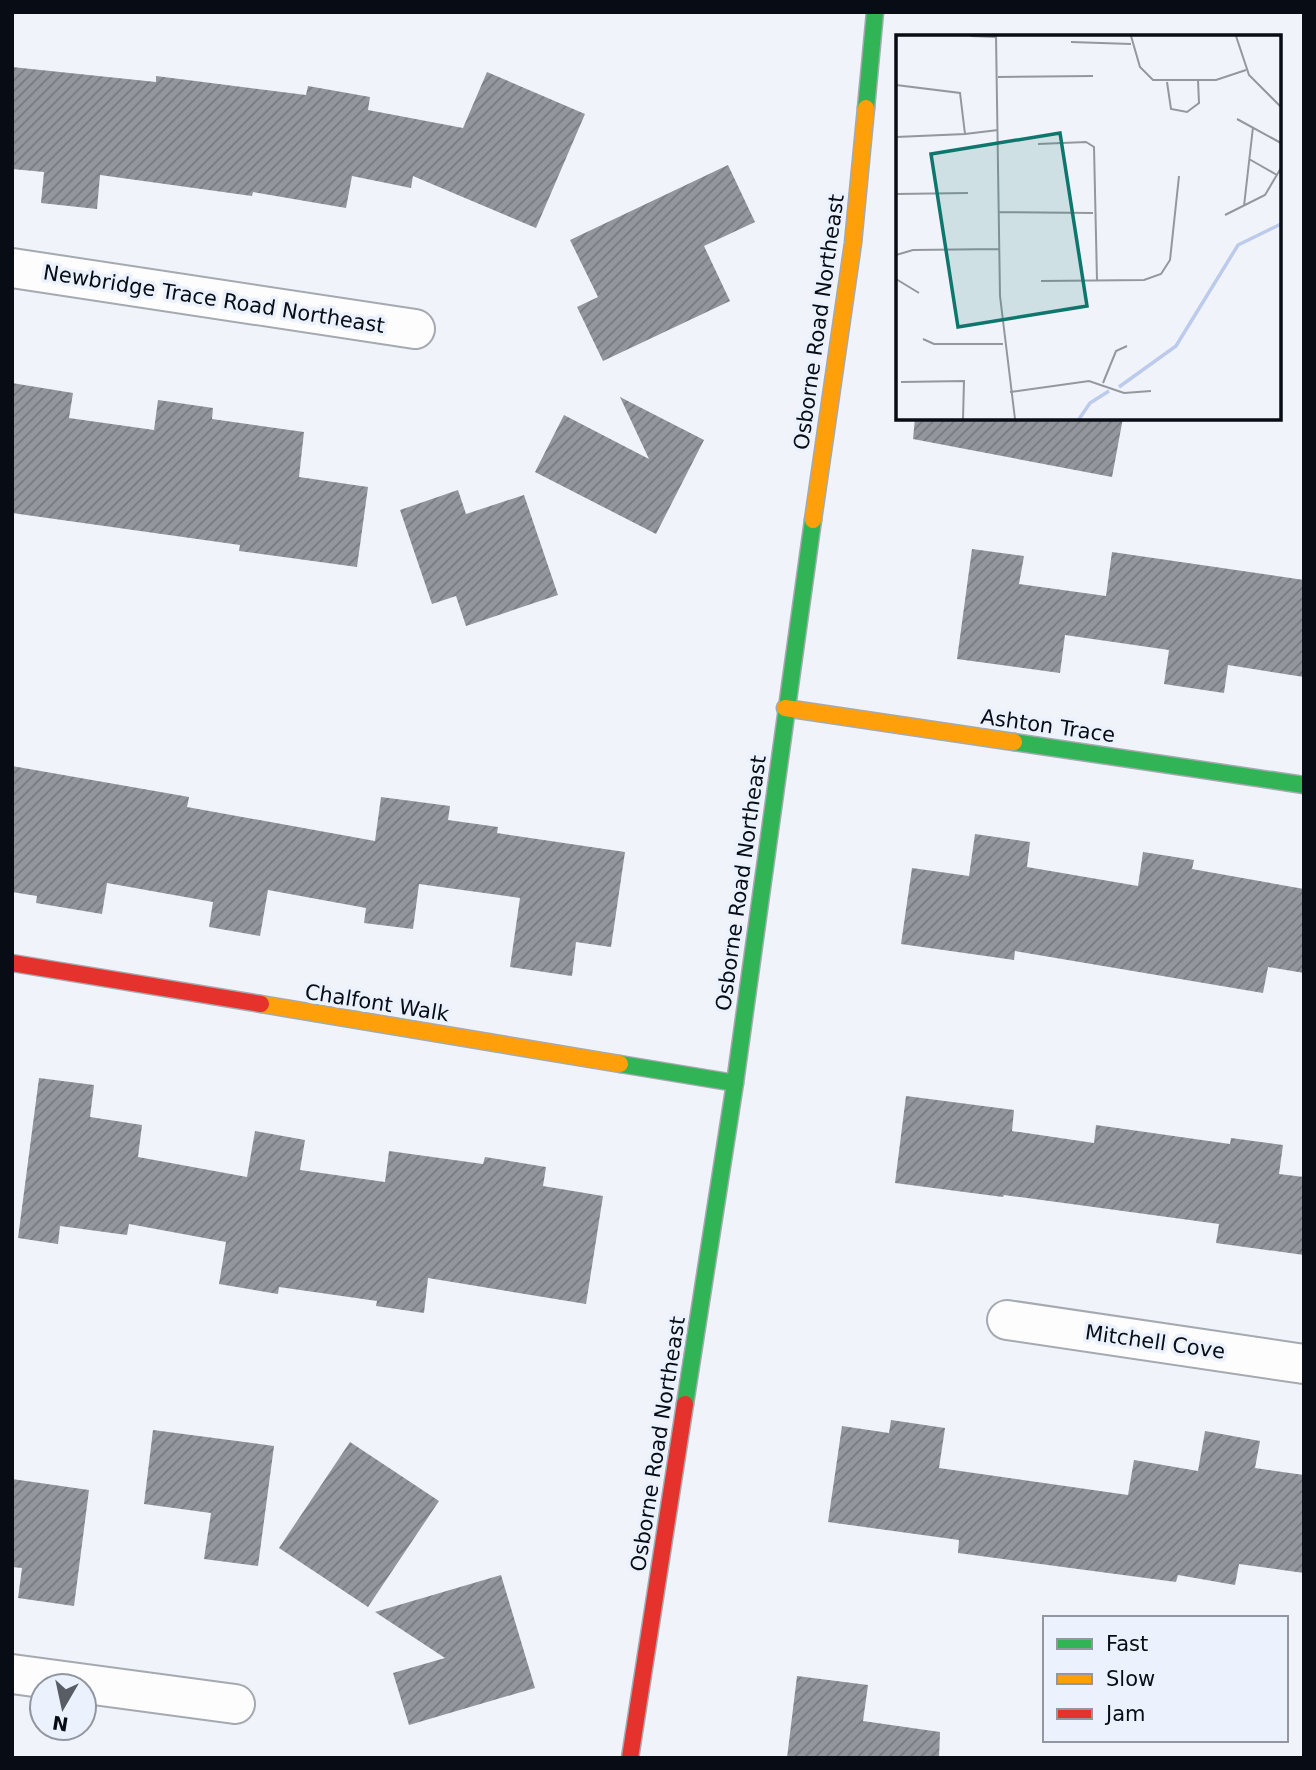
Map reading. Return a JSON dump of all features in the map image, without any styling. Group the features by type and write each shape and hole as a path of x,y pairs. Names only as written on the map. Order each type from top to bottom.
{"street":[{"name":"Osborne Road Northeast","path":"630,1758 735,1083 785,708 853,243 875,12"},
{"name":"Newbridge Trace Road Northeast","path":"12,268 415,329"},
{"name":"Ashton Trace","path":"785,708 1304,785"},
{"name":"Chalfont Walk","path":"12,963 735,1083"},
{"name":"Mitchell Cove","path":"1007,1320 1304,1364"},
{"path":"12,1674 235,1704"}],"building":[{"path":"12,67 156,82 156,76 306,95 308,86 370,97 368,110 463,128 487,72 585,114 536,228 413,176 411,188 352,176 346,208 253,192 252,196 100,175 97,209 41,203 44,172 12,169"},
{"path":"728,165 755,222 704,246 730,301 603,361 577,307 598,297 570,240"},
{"path":"12,383 73,393 69,418 154,430 158,400 213,408 212,419 304,432 299,477 368,487 357,567 239,551 240,545 12,513"},
{"path":"620,397 704,440 656,534 535,472 564,415 649,459"},
{"path":"915,420 1123,420 1112,477 913,439"},
{"path":"458,490 466,514 524,495 558,595 466,626 456,596 432,604 400,510"},
{"path":"972,549 1024,556 1019,584 1106,596 1112,552 1304,580 1304,677 1228,665 1224,693 1164,684 1169,650 1065,635 1060,673 957,659"},
{"path":"12,766 189,797 187,807 375,841 381,797 450,806 448,820 498,827 497,833 625,852 611,947 576,942 572,976 510,967 520,898 419,884 413,929 364,923 366,908 268,890 260,936 209,927 213,902 107,883 102,914 36,903 37,896 12,892"},
{"path":"975,834 1030,842 1027,867 1138,886 1143,852 1194,860 1192,869 1304,889 1304,973 1268,967 1263,993 1015,951 1014,960 901,944 912,868 969,876"},
{"path":"39,1078 94,1085 90,1117 142,1125 138,1157 247,1177 255,1131 305,1140 300,1170 385,1182 389,1151 483,1164 485,1157 546,1167 543,1186 603,1196 586,1304 428,1278 424,1313 376,1306 377,1301 279,1287 278,1294 219,1284 226,1242 129,1224 127,1235 60,1226 58,1244 18,1238"},
{"path":"906,1096 1014,1110 1012,1131 1094,1143 1096,1125 1230,1144 1231,1138 1283,1145 1279,1174 1304,1177 1304,1255 1216,1243 1219,1224 895,1183"},
{"path":"891,1420 945,1428 939,1468 1128,1495 1134,1460 1198,1471 1205,1431 1260,1441 1255,1468 1304,1475 1304,1573 1239,1564 1235,1585 1178,1575 1176,1582 958,1553 959,1540 828,1522 842,1426 889,1433"},
{"path":"153,1430 274,1446 258,1566 204,1559 211,1513 144,1504"},
{"path":"350,1442 439,1501 368,1607 279,1548"},
{"path":"12,1479 89,1490 74,1606 18,1598 22,1568 12,1567"},
{"path":"501,1575 535,1688 409,1725 393,1673 445,1658 375,1612"},
{"path":"797,1676 868,1685 863,1721 940,1732 939,1758 787,1758"}],"traffic: fast":[{"path":"866,108 875,12"},
{"path":"685,1404 735,1083 813,520"},
{"path":"1014,742 1304,785"},
{"path":"620,1064 735,1083"}],"traffic: slow":[{"path":"813,520 853,243 866,108"},
{"path":"785,708 1014,742"},
{"path":"261,1004 620,1064"}],"traffic: jam":[{"path":"12,963 261,1004"},
{"path":"630,1758 685,1404"}]}
